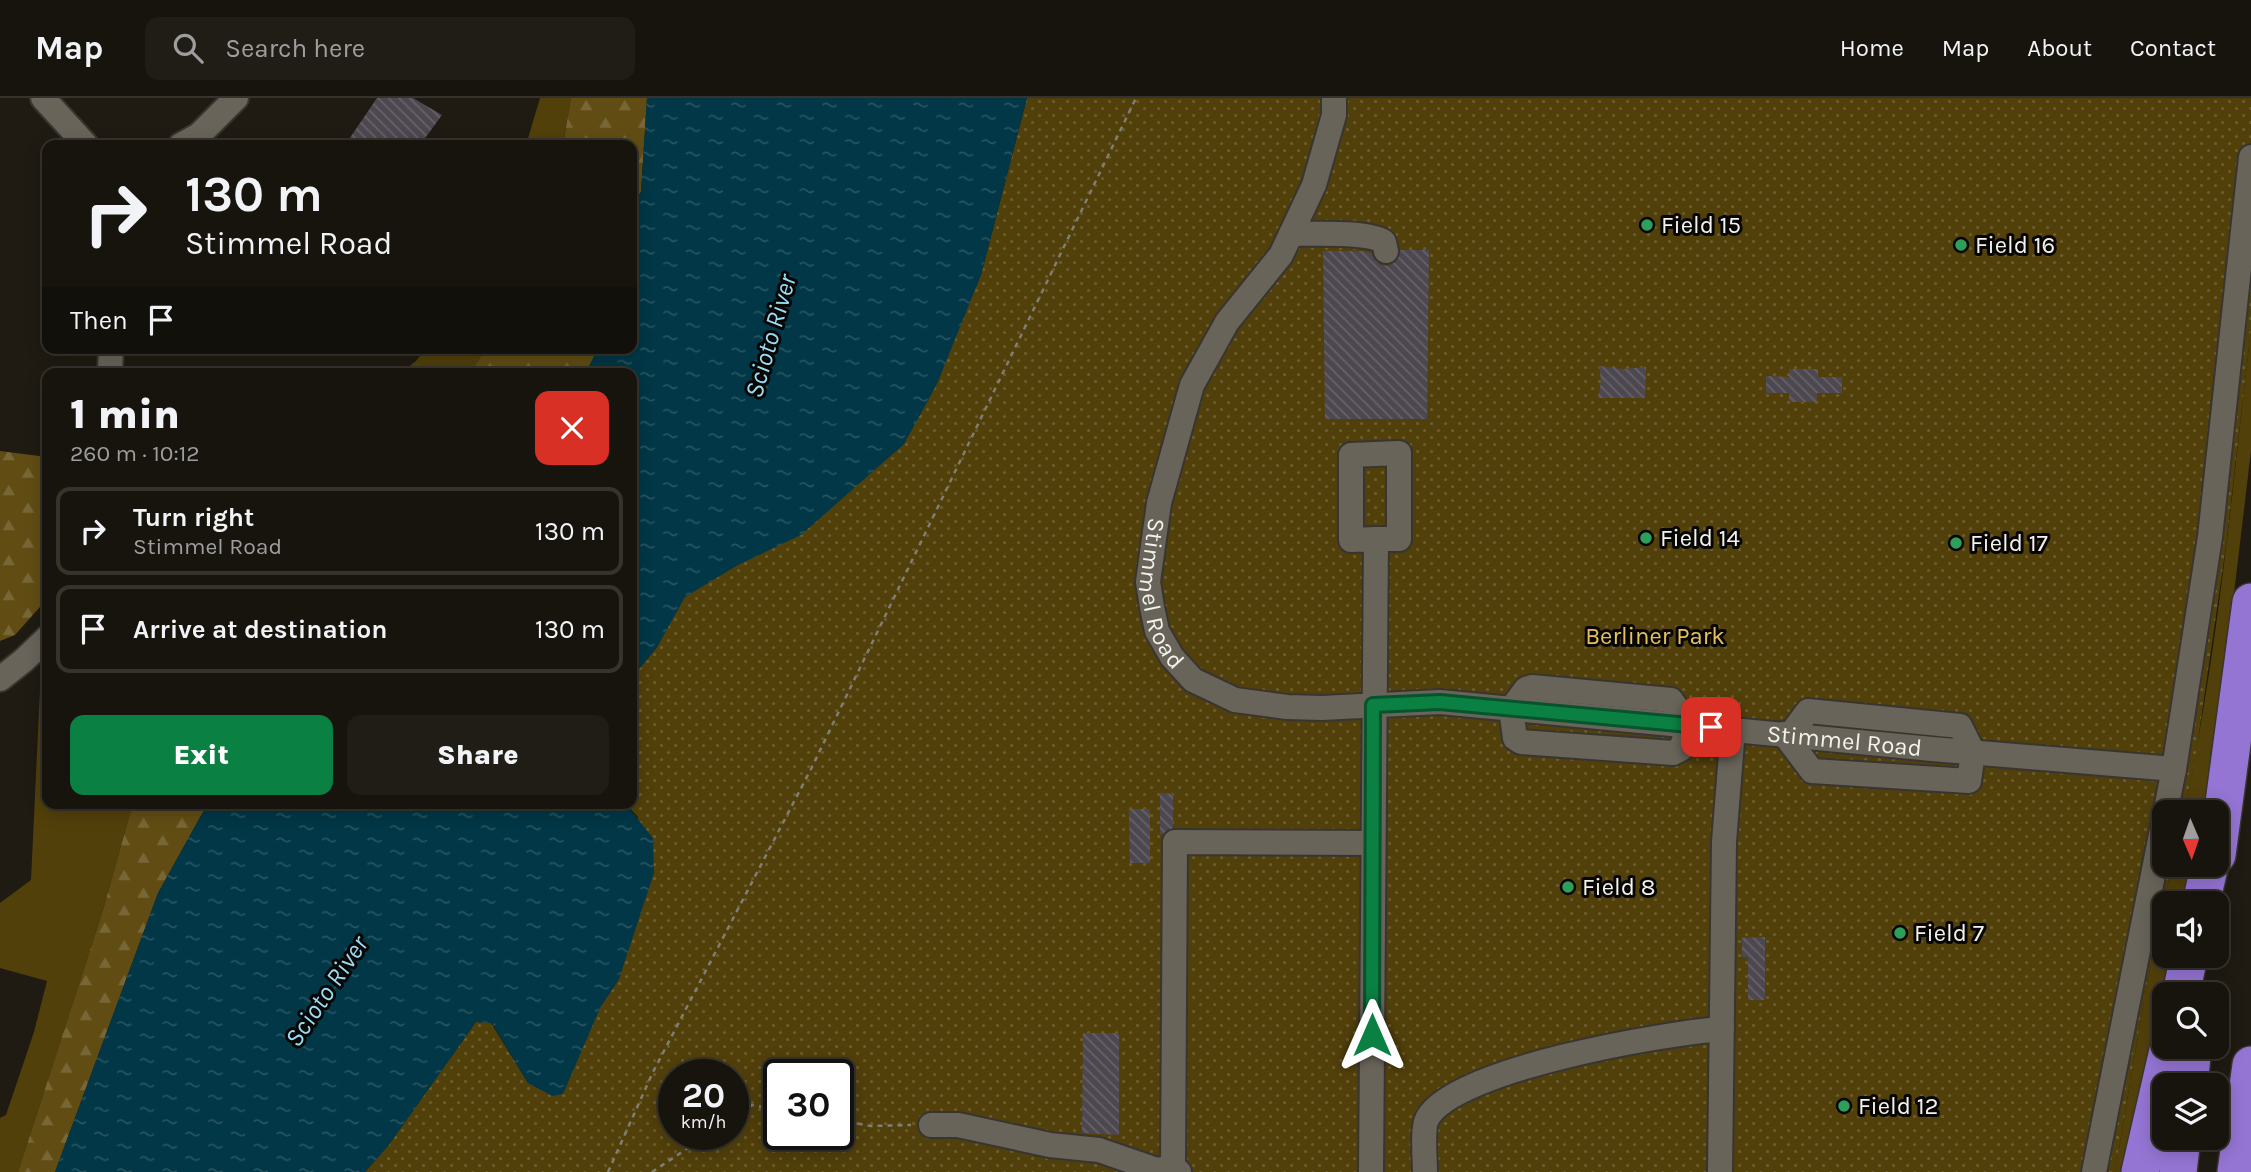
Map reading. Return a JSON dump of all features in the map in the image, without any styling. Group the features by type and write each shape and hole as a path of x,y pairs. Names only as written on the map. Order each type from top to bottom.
{"highway":[{"path":"2223,800 2251,602"},
{"path":"2140,1172 2166,1059"},
{"path":"2236,1172 2251,1065"},
{"path":"2178,1172 2181,1150"}],"street":[{"path":"43,98 81,140"},
{"path":"190,140 199,135 236,98"},
{"name":"Stimmel Road","path":"1334,98 1334,115 1314,185 1281,255 1227,322 1192,385 1158,503 1148,582 1152,607 1157,631 1172,657 1193,680 1235,700 1287,707 1322,708 1440,702 2174,769"},
{"path":"2094,1172 2174,769 2210,537 2251,157"},
{"path":"1291,234 1380,238 1386,251"},
{"path":"1371,1172 1376,539"},
{"path":"0,679 42,643"},
{"path":"1720,1172 1724,842 1732,729"},
{"path":"1787,735 1812,771 1969,781 1973,752"},
{"path":"931,1125 958,1125 1050,1144 1099,1150 1157,1170 1176,1170 1175,842 1373,843"},
{"path":"1425,1172 1425,1121 1438,1104 1461,1091 1515,1070 1613,1044 1690,1031 1722,1029"}],"path":[{"path":"608,1172 653,1072 811,769 1136,98"},
{"path":"854,1123 871,1126 931,1125"},
{"path":"652,1172 685,1150"}],"green space":[{"path":"540,98 571,98 564,140 527,140"},
{"path":"571,98 647,98 641,192 637,197 637,140 564,140"},
{"name":"Berliner Park","path":"1027,98 2251,98 2251,329 2226,546 2196,754 2186,800 2152,800 2152,877 2169,877 2166,891 2152,891 2152,959 2115,1172 365,1172 388,1146 476,1022 491,1023 528,1083 601,1006 619,979 638,817 631,809 637,809 637,672 657,647 684,597 736,566 854,487 904,444 981,275"},
{"path":"2251,329 2251,451 2210,794 2209,800 2186,800 2206,692"},
{"path":"421,354 482,354 473,368 407,368"},
{"path":"482,354 595,354 588,368 473,368"},
{"path":"0,451 42,456 42,605 15,635 0,641"},
{"path":"41,670 42,809 131,809 103,910 18,1172 0,1172 0,1118 6,1115 34,1032 47,981 0,968 0,903 31,880"},
{"path":"131,809 205,809 158,893 55,1172 18,1172 103,910"},
{"path":"2169,877 2192,877 2189,891 2166,891"},
{"path":"2152,959 2152,968 2176,968 2170,982 2152,982 2152,1059 2164,1059 2163,1073 2152,1073 2152,1150 2157,1150 2155,1172 2115,1172"}],"water":[{"name":"Scioto River","path":"647,98 1027,98 981,275 937,384 904,444 801,535 736,566 685,597 657,647 637,672 637,368 588,368 595,354 637,354 637,197 641,192"},
{"name":"Scioto River","path":"205,809 630,809 653,838 654,873 619,979 601,1006 563,1094 552,1096 528,1083 492,1023 476,1022 388,1146 365,1172 55,1172 158,893"}],"building":[{"path":"377,98 413,98 442,115 424,140 348,140"},
{"path":"1400,250 1429,250 1427,419 1325,419 1323,251 1363,251 1371,253 1381,265 1389,266 1396,261"},
{"path":"1599,366 1623,369 1646,367 1645,398 1598,398 1601,382"},
{"path":"1789,369 1818,369 1818,377 1842,377 1842,393 1817,393 1817,402 1789,402 1789,393 1766,393 1766,376 1789,377"},
{"path":"1160,793 1173,794 1173,828 1163,834 1160,834"},
{"path":"1129,809 1150,809 1150,863 1130,863"},
{"path":"1765,937 1765,1000 1748,1000 1748,957 1742,957 1742,938"},
{"path":"1083,1033 1119,1033 1119,1135 1082,1133"}],"place":[{"name":"Field 15","path":"1647,225"},
{"name":"Field 16","path":"1961,245"},
{"name":"Field 14","path":"1646,538"},
{"name":"Field 17","path":"1956,543"},
{"name":"Field 8","path":"1568,887"},
{"name":"Field 7","path":"1900,933"},
{"name":"Field 12","path":"1844,1106"}],"route":[{"path":"1372,1035 1373,705 1440,702 1711,727"}]}
